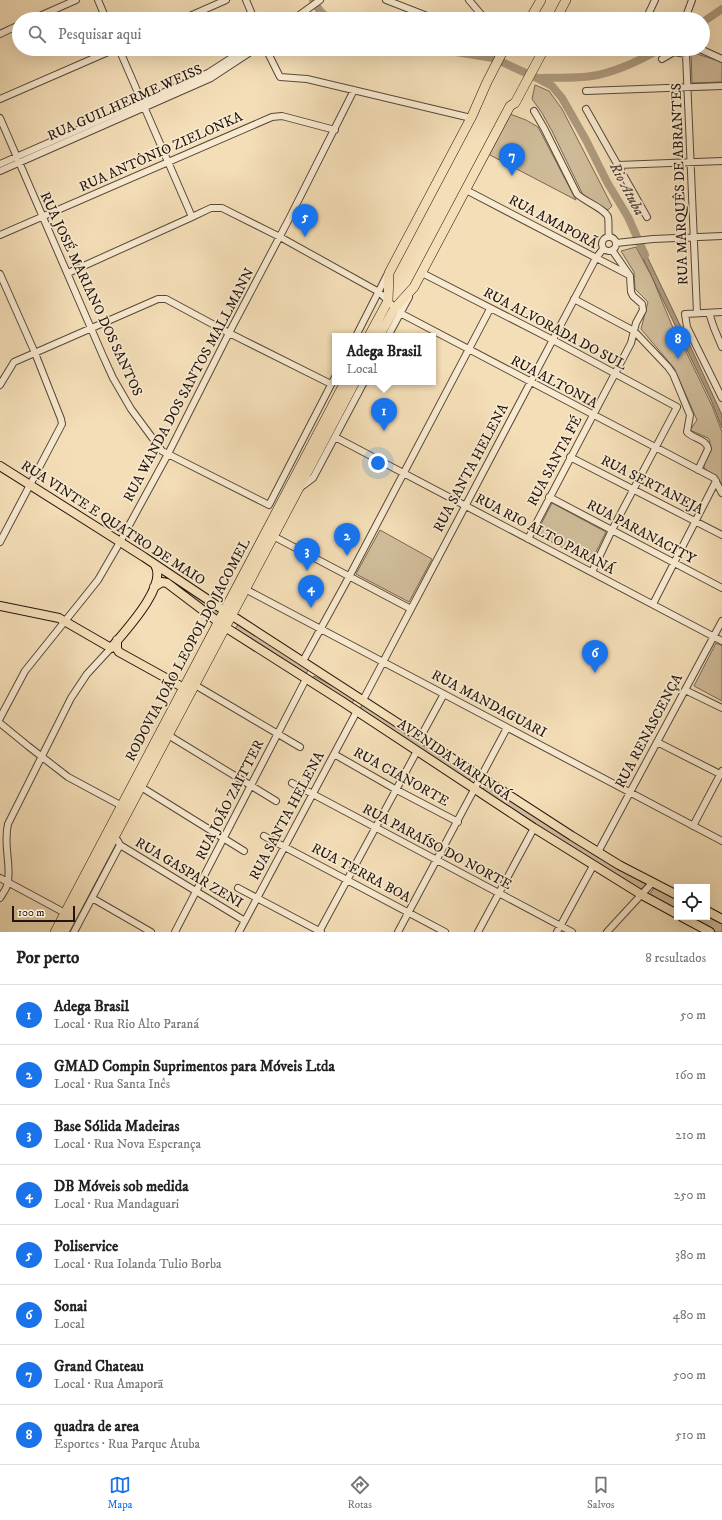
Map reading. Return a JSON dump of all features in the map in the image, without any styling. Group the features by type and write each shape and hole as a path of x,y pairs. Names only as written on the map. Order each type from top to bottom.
{"highway":[{"path":"534,12 540,0"},
{"path":"560,12 566,0"},
{"path":"371,333 388,301 389,273 471,118 500,56"},
{"path":"382,333 414,287 510,106 515,104 540,56"},
{"name":"RODOVIA JOÃO LEOPOLDO JACOMEL","path":"55,932 125,807 184,688 228,613 275,516 344,385"},
{"name":"RODOVIA JOÃO LEOPOLDO JACOMEL","path":"228,613 245,589 353,385"},
{"name":"RODOVIA JOÃO LEOPOLDO JACOMEL","path":"64,932 115,835 125,807 141,787 195,685 222,624"}],"main road":[{"name":"RUA VINTE E QUATRO DE MAIO","path":"0,466 76,513 228,613"},
{"path":"0,606 59,618 111,648 135,619 154,587 158,572 154,564"},
{"name":"RUA VINTE E QUATRO DE MAIO","path":"154,587 162,582 167,583 222,624"},
{"name":"AVENIDA MARINGÁ","path":"228,613 481,778 598,852 674,894"},
{"name":"AVENIDA MARINGÁ","path":"222,624 417,751 474,790 593,866 674,912"},
{"path":"117,640 117,649 119,652 184,688"},
{"path":"306,679 312,668"},
{"path":"356,711 363,700"},
{"path":"674,899 670,904 672,911 674,912"},
{"path":"710,913 722,919"},
{"path":"688,920 710,932"}],"street":[{"path":"49,12 76,0"},
{"path":"98,0 103,12"},
{"path":"199,12 226,0"},
{"path":"246,0 251,12"},
{"path":"304,12 320,0"},
{"path":"386,0 417,12"},
{"path":"469,0 479,12"},
{"path":"649,12 654,0"},
{"path":"688,12 692,0"},
{"path":"0,34 12,28"},
{"path":"710,54 722,59"},
{"path":"0,99 99,56"},
{"path":"122,56 192,217"},
{"name":"RUA GUILHERME WEISS","path":"144,104 216,69 235,56"},
{"name":"RUA GUILHERME WEISS","path":"0,171 17,160 144,104 218,74 245,56"},
{"path":"269,56 280,77 307,79 471,118"},
{"name":"RUA MARQUÊS DE ABRANTES","path":"662,59 667,56"},
{"name":"RUA MARQUÊS DE ABRANTES","path":"686,56 697,313"},
{"path":"586,91 722,86"},
{"name":"RUA WANDA DOS SANTOS MALLMANN","path":"0,718 25,671 98,580 120,542 168,454 229,333 280,238 354,90"},
{"path":"586,109 647,218"},
{"path":"534,112 544,128 577,194 582,199 604,212 607,217 608,237"},
{"name":"RUA ANTÔNIO ZIELONKA","path":"0,235 272,117 282,116 335,130"},
{"name":"RUA JOSÉ MARIANO DOS SANTOS","path":"0,118 91,328 114,378 131,409 162,451 269,505"},
{"name":"RUA GUILHERME WEISS","path":"0,164 17,160"},
{"path":"618,166 722,161"},
{"name":"RUA AMAPORÃ","path":"466,190 630,276"},
{"path":"68,273 211,208 222,208 379,292 397,311 389,333"},
{"path":"616,243 652,239 722,236"},
{"path":"608,237 612,238 616,243"},
{"path":"608,237 603,240 603,249 608,251 612,250"},
{"path":"612,250 616,243"},
{"name":"RUA SANTA HELENA","path":"363,700 574,299 596,258 603,249"},
{"path":"612,250 630,276"},
{"name":"RUA ALVORADA DO SUL","path":"422,272 677,407"},
{"path":"358,333 389,273"},
{"path":"0,274 35,353 62,424 0,542"},
{"name":"RUA SANTA FÉ","path":"528,539 631,343 636,323 644,307 631,292 630,276"},
{"path":"0,385 14,362 158,300 166,299 229,333 331,384 269,505 275,516"},
{"path":"574,299 634,331 668,367 687,405 690,415 687,432 706,443 708,446 698,470"},
{"path":"303,662 490,309"},
{"name":"RUA ALTONIA","path":"397,311 698,470 716,481"},
{"path":"722,312 685,314 687,327 722,398"},
{"path":"709,313 722,347"},
{"name":"RODOVIA JOÃO LEOPOLDO JACOMEL","path":"298,489 313,478 362,385"},
{"path":"592,572 633,489 677,407 687,405"},
{"name":"RUA RIO ALTO PARANÁ","path":"335,436 722,641"},
{"name":"RUA SERTANEJA","path":"570,457 722,535"},
{"path":"716,481 722,493"},
{"path":"653,604 716,481"},
{"name":"RUA PARANACITY","path":"549,497 722,588"},
{"path":"273,536 411,609"},
{"name":"RUA MANDAGUARI","path":"245,589 722,841"},
{"name":"RUA RENASCENÇA","path":"598,852 722,621"},
{"path":"0,898 8,882 5,839 8,824 40,756 71,698 87,674 111,648"},
{"name":"RUA JOÃO ZAITTER","path":"175,932 306,679"},
{"path":"195,685 300,747"},
{"path":"685,690 722,708"},
{"path":"420,738 444,694"},
{"name":"RUA SANTA HELENA","path":"239,932 356,711"},
{"path":"0,723 68,777 125,807"},
{"path":"398,932 507,728"},
{"path":"168,735 276,801"},
{"path":"657,742 722,774 693,826"},
{"path":"238,888 319,932 395,789 417,751"},
{"name":"RUA CIANORTE","path":"334,754 395,789 458,822"},
{"name":"RUA PARAÍSO DO NORTE","path":"292,783 498,893 559,929 572,932"},
{"path":"141,787 244,851"},
{"path":"478,932 534,828"},
{"path":"74,932 120,845 115,835"},
{"name":"RUA TERRA BOA","path":"264,836 445,932"},
{"name":"RUA GASPAR ZENI","path":"120,845 245,921"},
{"path":"559,929 593,866"},
{"path":"0,878 65,913"},
{"path":"607,932 653,882"},
{"path":"92,898 151,932"}],"shaded area":[{"path":"691,56 703,56 722,62 722,82 692,83"},
{"path":"535,85 549,91 562,109 612,206 608,210 583,195 552,131 532,99"},
{"path":"510,114 526,120 538,127 576,200 488,154"},
{"path":"637,246 642,246 693,352 722,415 722,428 711,400"},
{"path":"636,247 652,277 673,328 680,339 712,406 722,432 722,485 719,480 704,468 710,441 708,438 690,430 697,420 674,368 641,329 648,302 635,289 634,272 621,251"},
{"path":"552,503 606,532 591,562 536,534"},
{"path":"380,530 432,559 409,602 356,574"},
{"path":"165,576 221,611 217,618 174,587"},
{"path":"239,623 309,669 305,675 235,629"},
{"path":"716,643 722,646 722,701 694,686"},
{"path":"314,676 355,698 352,703 312,680"},
{"path":"363,703 472,775 468,783 360,709"},
{"path":"486,784 596,856 646,884 640,890 482,791"},
{"path":"655,887 674,897 674,909 648,896"},
{"path":"710,917 722,923 722,932 716,932 694,920 710,920"}],"waterway":[{"name":"Rio Atuba","path":"313,0 321,12"},
{"path":"710,17 722,9"},
{"name":"Rio Atuba","path":"481,56 493,58 537,78 552,86 562,98 586,140 607,182 628,217 645,255"},
{"path":"537,78 592,76 628,66 648,56"}],"place":[{"name":"Grand Chateau","path":"512,176"},
{"name":"Poliservice","path":"305,237"},
{"name":"quadra de area","path":"678,359"},
{"name":"Adega Brasil","path":"384,431"},
{"name":"GMAD Compin Suprimentos para Móveis Ltda","path":"347,556"},
{"name":"Base Sólida Madeiras","path":"307,571"},
{"name":"DB Móveis sob medida","path":"311,608"},
{"name":"Sonai","path":"595,673"}]}
